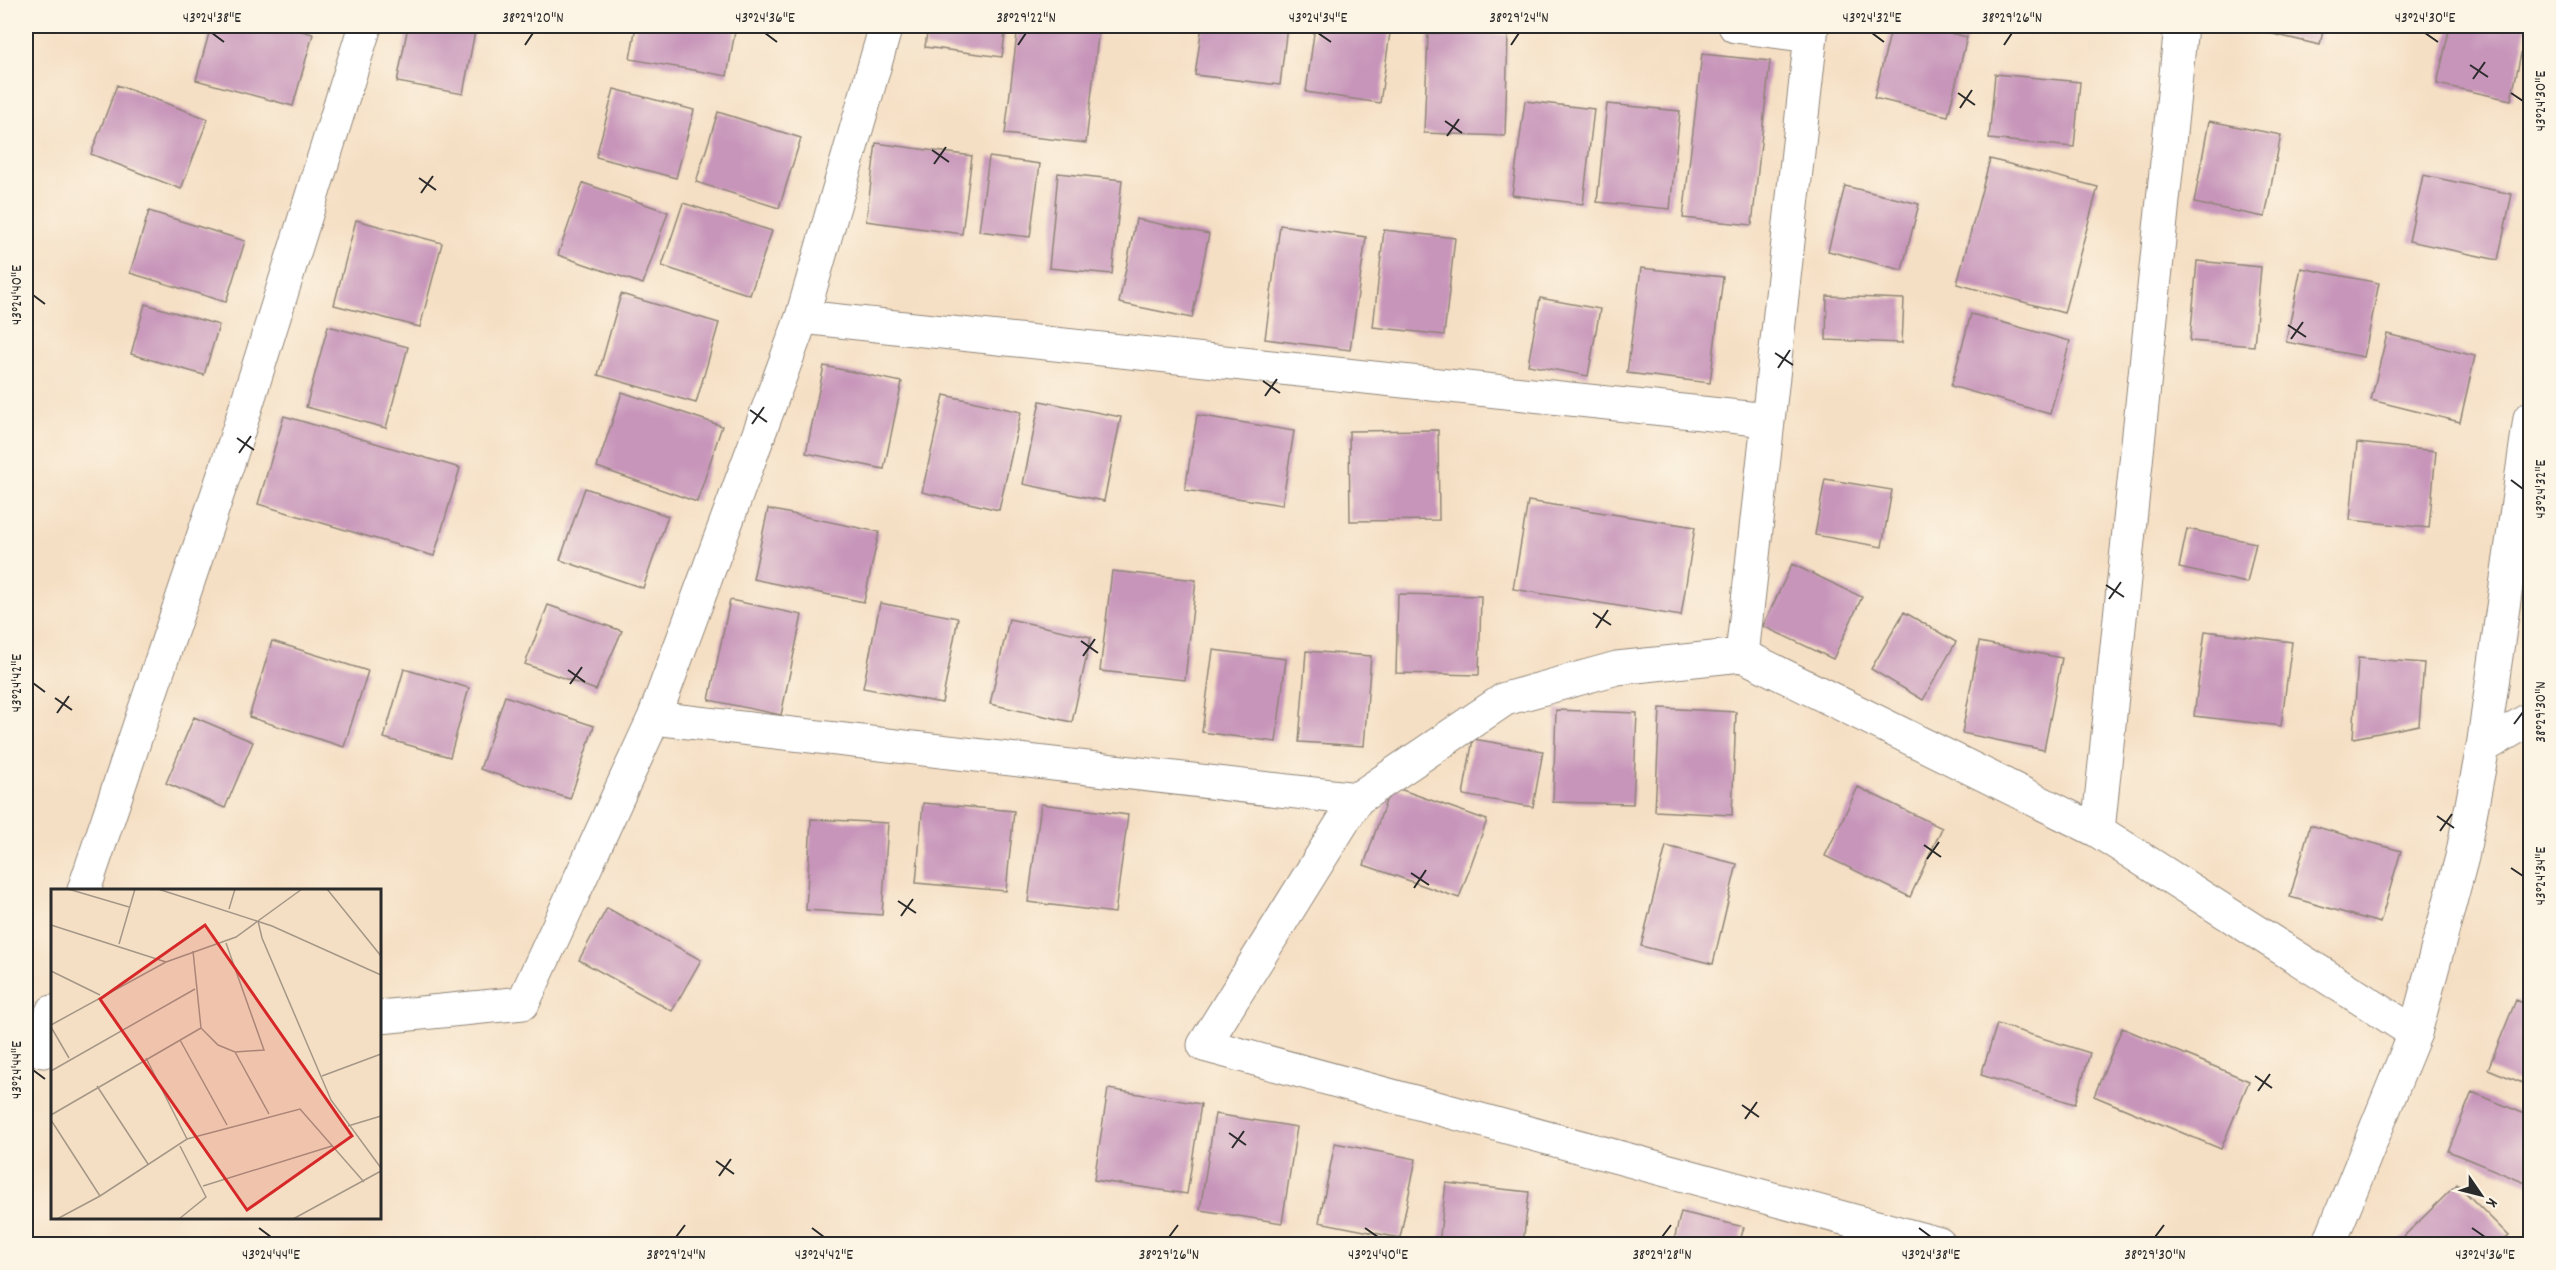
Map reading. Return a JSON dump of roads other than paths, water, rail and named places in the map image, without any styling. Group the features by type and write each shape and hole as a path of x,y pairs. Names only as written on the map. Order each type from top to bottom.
{"street":[{"path":"85,889 233,448 365,26"},
{"path":"381,1017 523,1003 654,718 802,317 886,26"},
{"path":"1735,26 1811,31 1742,655"},
{"path":"2098,831 2181,26"},
{"path":"802,317 1767,420"},
{"path":"2329,1245 2415,1033 2462,856 2483,747 2530,418"},
{"path":"1938,1245 1204,1045 1357,799 1505,699 1617,668 1742,655 2098,831 2415,1033"},
{"path":"654,718 1357,799"},
{"path":"2483,747 2530,719"},
{"path":"40,1051 51,1015"}]}
